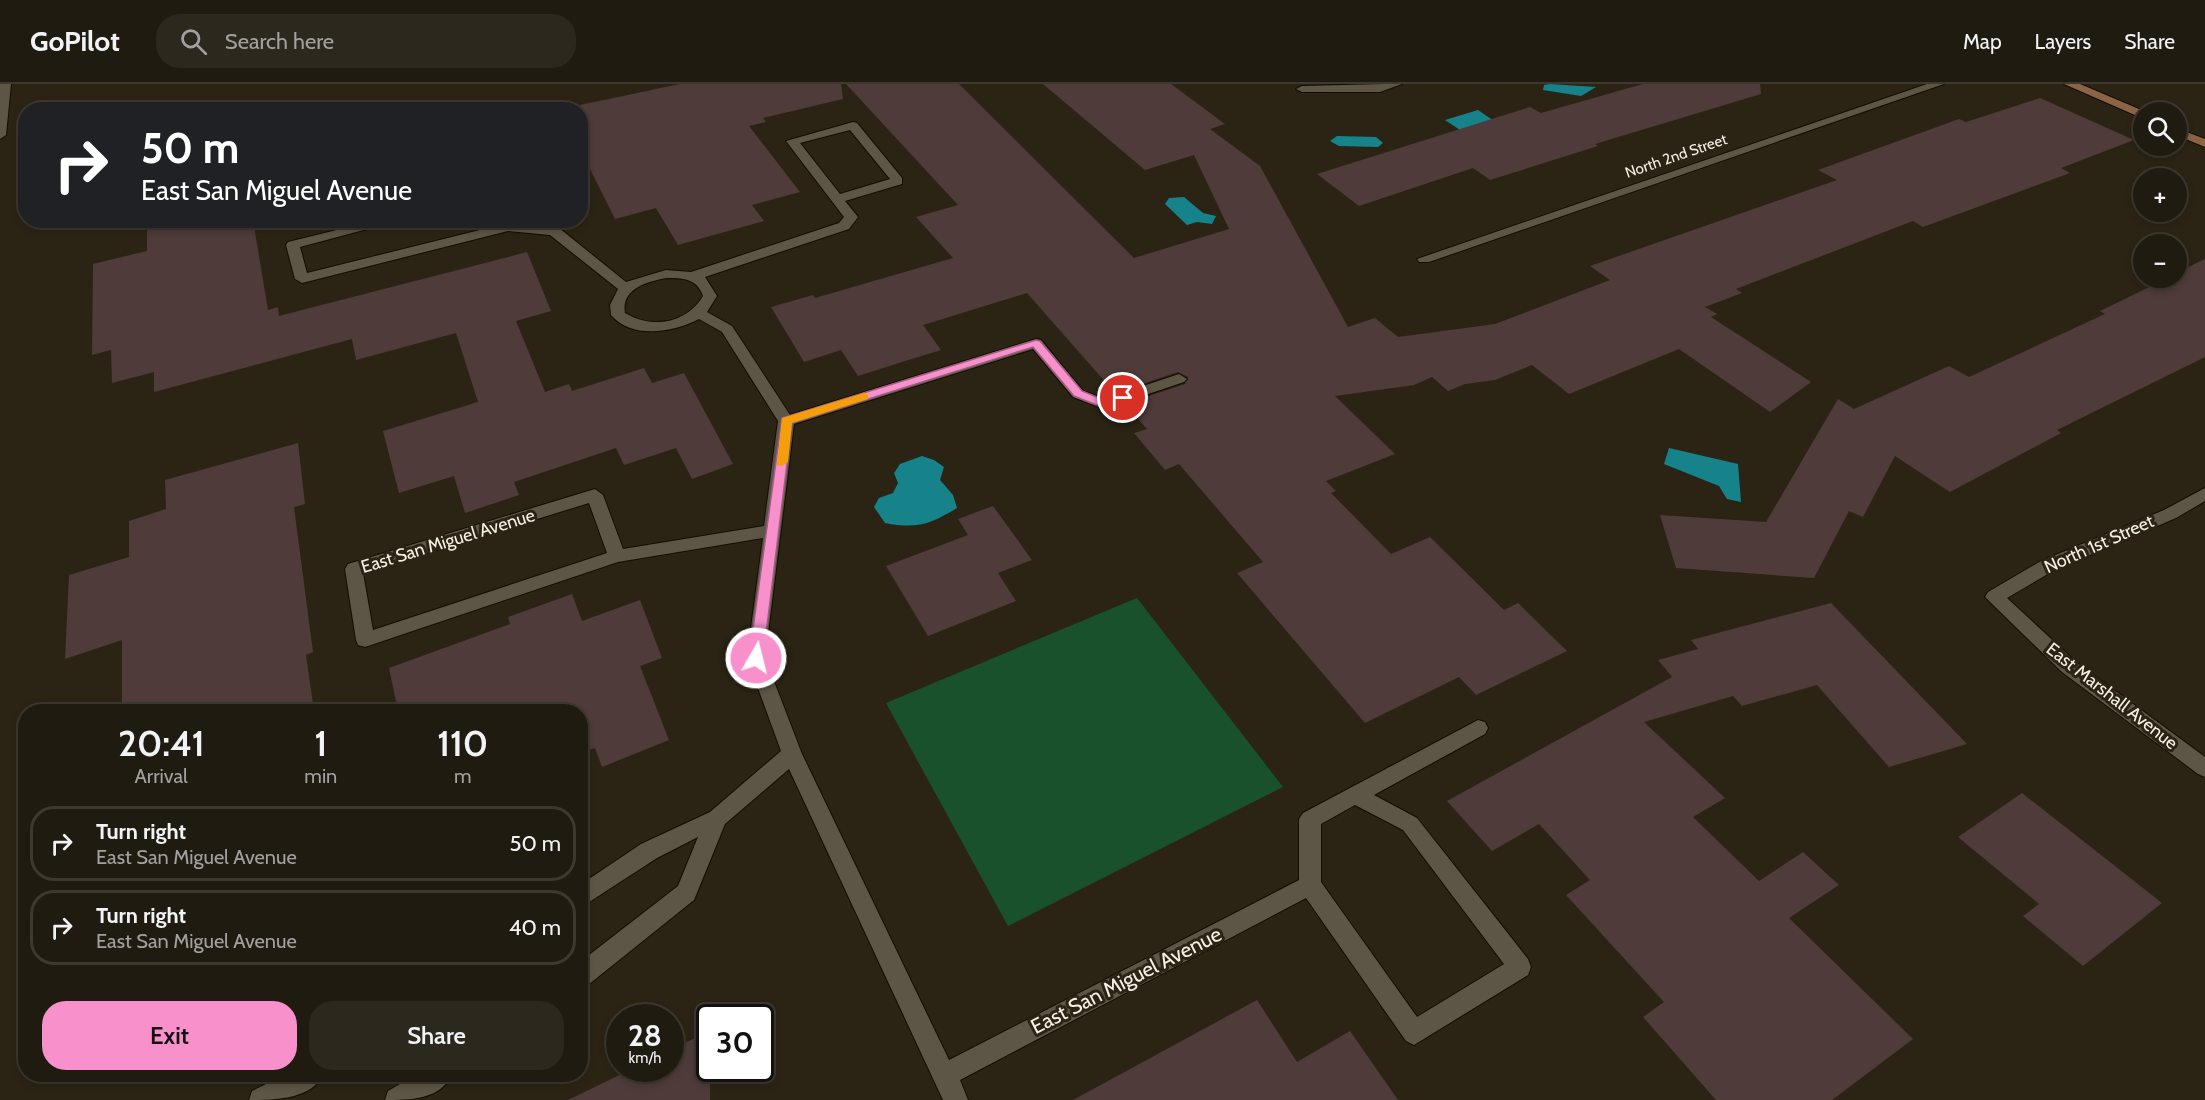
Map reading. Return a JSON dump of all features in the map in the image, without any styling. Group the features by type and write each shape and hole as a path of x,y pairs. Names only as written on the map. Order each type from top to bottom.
{"main road":[{"path":"2070,84 2133,111"},
{"path":"2187,136 2205,143"}],"street":[{"path":"0,135 5,84"},
{"path":"1302,89 1380,88 1396,84"},
{"name":"North 2nd Street","path":"1424,259 1938,84"},
{"path":"693,276 844,226 851,217 792,141 853,126 898,181 838,199"},
{"path":"362,228 293,245 302,279 492,228"},
{"path":"534,228 554,231 626,289"},
{"path":"666,274 693,276 703,281 710,296 699,313 671,325 639,326 618,315 615,307 618,298 626,289 645,279 666,274"},
{"path":"699,313 728,329 786,421 756,658 792,754 956,1100"},
{"path":"786,421 1036,343 1078,394 1104,404 1179,379"},
{"name":"North 1st Street","path":"1994,597 2047,566 2170,514 2205,494"},
{"name":"East San Miguel Avenue","path":"617,556 595,495 354,569 365,640 617,556 774,530"},
{"name":"East Marshall Avenue","path":"1994,597 2069,667 2205,768"},
{"path":"1357,795 1410,824 1520,968 1414,1033 1310,885 1310,819 1479,728"},
{"path":"588,892 649,850 717,818 792,754"},
{"path":"588,971 686,893 717,818"},
{"name":"East San Miguel Avenue","path":"943,1076 1310,885"},
{"path":"261,1100 296,1082"},
{"path":"397,1100 427,1082"}],"green space":[{"path":"1137,598 1283,787 1008,926 886,703"}],"water":[{"path":"1544,85 1596,87 1581,96 1543,90"},
{"path":"1478,110 1497,123 1460,130 1445,120"},
{"path":"1337,136 1376,137 1383,143 1378,147 1339,146 1330,141"},
{"path":"1184,197 1203,213 1216,216 1212,224 1197,222 1187,225 1165,204 1169,198"},
{"path":"1669,448 1738,464 1741,502 1727,499 1719,486 1664,464"},
{"path":"922,456 944,467 940,480 953,495 957,508 922,524 906,526 885,523 874,507 879,498 893,493 898,483 894,473 900,464"}],"building":[{"path":"680,84 841,84 843,99 763,118 766,122 749,126 800,192 752,205 764,221 678,245 656,208 615,219 588,165 588,103"},
{"path":"846,84 959,84 1134,258 1229,229 1194,155 1145,170 1043,84 1171,84 1225,124 1210,129 1260,166 1348,327 1375,318 1398,337 1495,324 1610,280 1590,266 1837,180 1818,170 1959,119 1966,122 2040,98 2133,140 2061,168 2070,173 1923,227 1913,221 1736,289 1742,293 1705,307 1717,314 1711,317 1811,382 1770,412 1679,349 1569,394 1532,365 1495,380 1465,384 1448,391 1432,377 1414,385 1335,396 1395,454 1326,481 1336,491 1331,493 1391,554 1430,537 1504,610 1518,603 1567,651 1476,695 1459,677 1365,723 1237,573 1263,562 1179,464 1165,470 1134,433 1147,429 1125,404 1185,384 1188,377 1178,372 1115,393 1027,293 923,325 941,350 858,376 841,350 804,362 771,307 813,295 815,298 953,258 916,217 958,205"},
{"path":"1643,84 1760,84 1761,94 1595,144 1598,146 1490,180 1473,168 1359,206 1317,174 1530,107 1541,113"},
{"path":"147,228 254,228 268,310 278,307 279,316 527,252 551,311 516,321 545,392 569,384 572,391 644,368 652,383 684,373 733,464 692,479 676,448 624,465 616,448 514,482 519,495 465,513 454,476 399,493 383,431 478,402 456,333 356,360 352,339 154,392 154,372 112,383 111,350 92,355 93,264 147,251"},
{"path":"2205,259 2205,357 2057,430 2061,433 1950,492 1895,456 1863,517 1849,511 1814,578 1676,568 1660,515 1766,522 1838,399 1854,409 1949,366 1969,377 2105,314 2100,311 2147,288 2187,288 2187,268"},
{"path":"298,443 305,504 294,507 313,652 306,655 313,704 122,704 122,640 65,659 69,575 129,557 129,521 166,509 165,480"},
{"path":"993,506 1032,560 998,573 1016,601 928,636 886,566 968,535 958,519"},
{"path":"572,594 582,621 640,600 662,658 640,666 669,740 602,767 595,748 588,750 588,704 397,704 389,668 510,624 508,617"},
{"path":"1831,603 1967,744 1889,767 1817,685 1742,706 1733,696 1644,722 1725,798 1693,817 1759,881 1803,852 1839,885 1789,918 1913,1039 1832,1100 1716,1100 1643,1017 1664,1002 1566,895 1590,880 1539,824 1492,851 1447,801 1672,677 1658,660 1698,649 1691,640"},
{"path":"2022,793 2162,903 2083,966 2023,916 2039,904 1958,837"},
{"path":"1257,1000 1297,1062 1350,1031 1398,1100 1073,1100"},
{"path":"696,1038 696,1082 710,1082 710,1100 568,1100 606,1082 684,1082 684,1043"}],"slow traffic":[{"path":"782,462 786,421 864,397"}],"route":[{"path":"756,658 786,421 1036,343 1078,394 1104,404 1123,398"}]}
